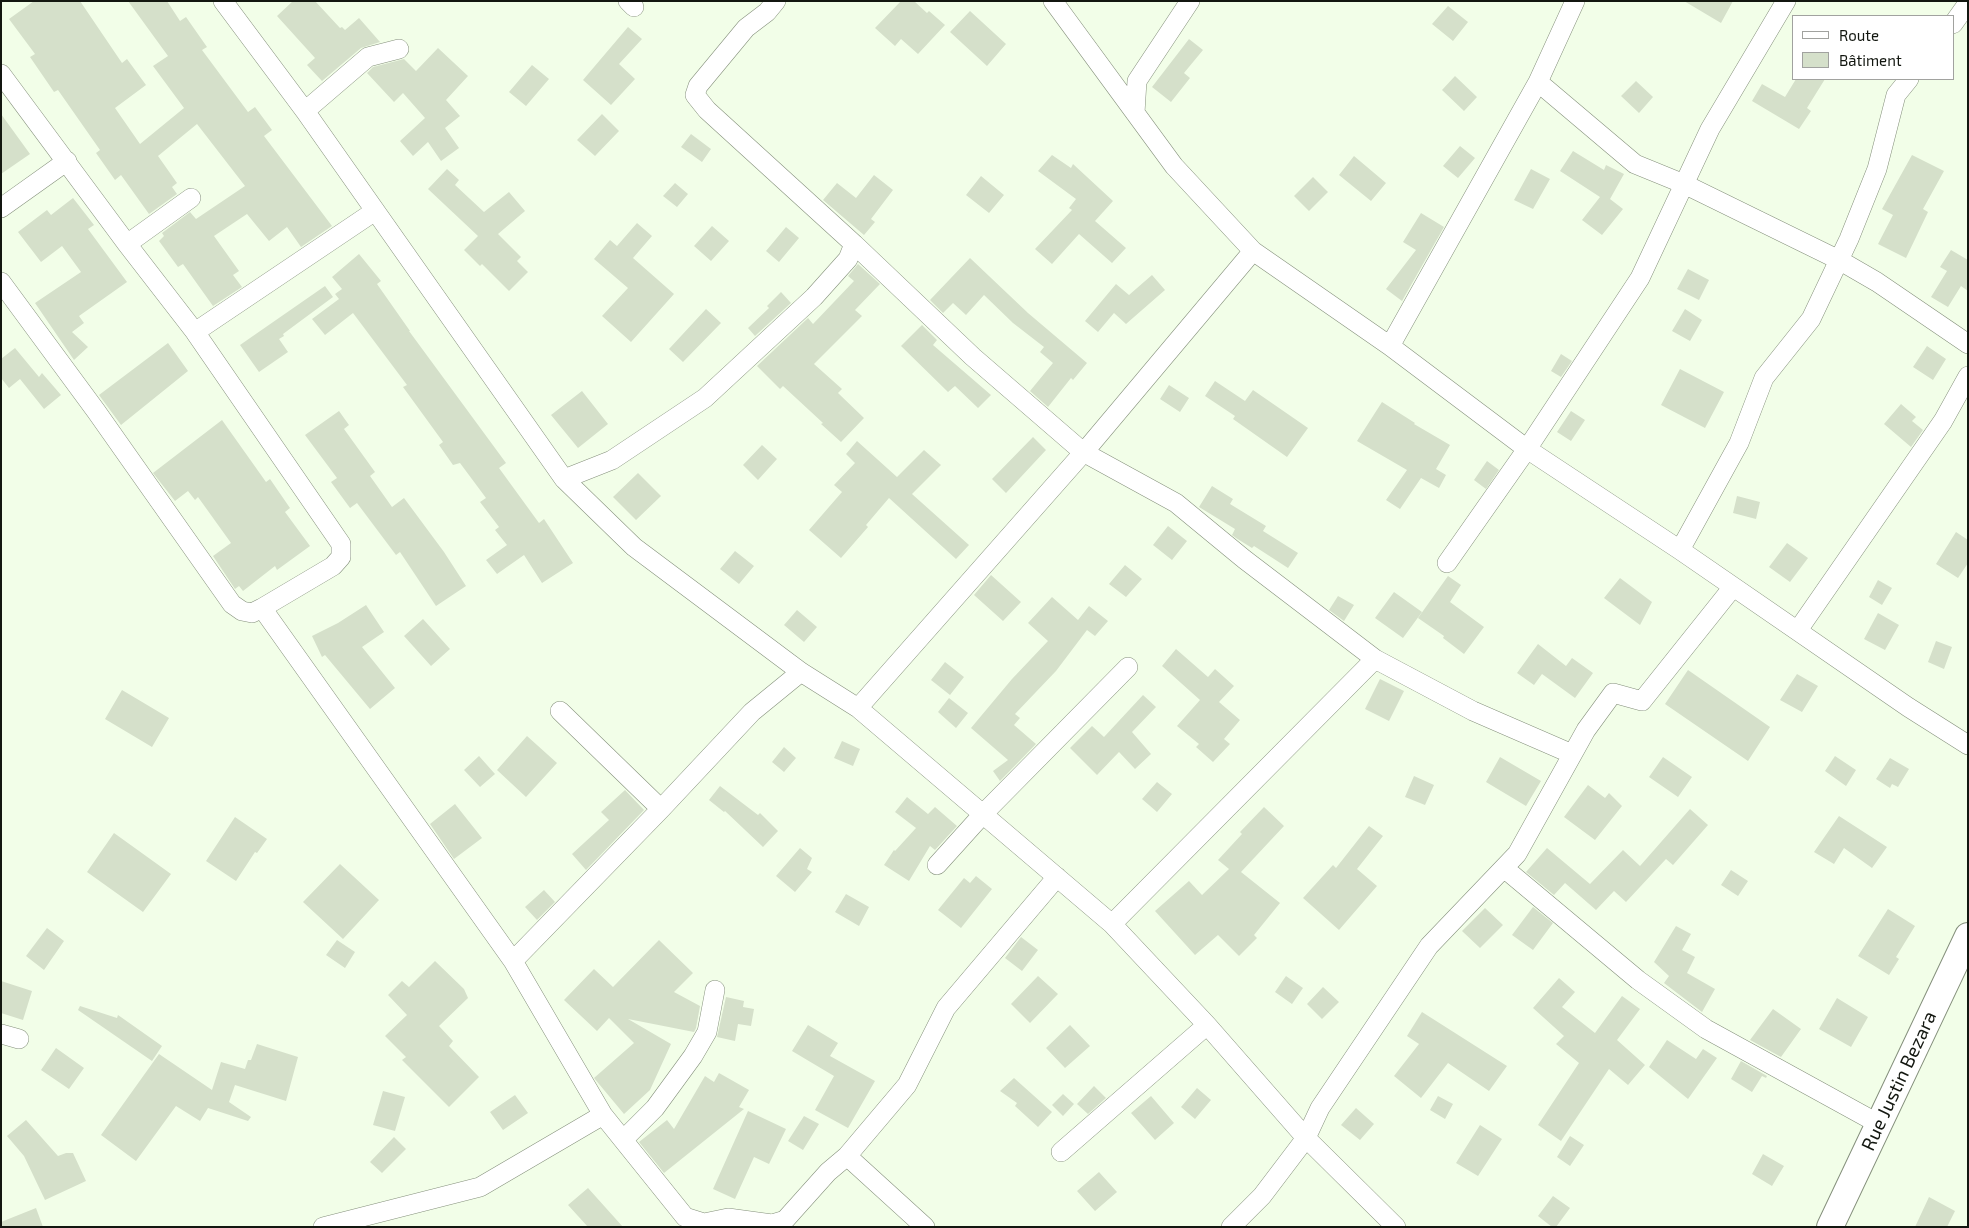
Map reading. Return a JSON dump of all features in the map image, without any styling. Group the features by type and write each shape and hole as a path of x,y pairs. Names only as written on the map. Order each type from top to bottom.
{"street":[{"path":"223,1 306,111 564,479 634,547 801,672 858,708 1112,924 1207,1025 1306,1138 1396,1227"},
{"path":"776,1 767,12 746,28 698,86 695,95 707,110 854,244 973,357 1083,452 1176,503 1244,559 1375,659 1473,711 1572,754"},
{"path":"1053,1 1174,166 1253,251 1390,346 1527,449 1680,550 1908,707 1967,744"},
{"path":"1136,113 1138,81 1190,1"},
{"path":"1390,346 1538,82 1575,1"},
{"path":"1446,563 1527,449 1640,278 1710,129 1786,1"},
{"path":"1954,23 1968,3"},
{"path":"306,111 368,57 399,49"},
{"path":"1,74 195,332 341,544 342,557 333,566 252,613 242,611 232,604 96,410 1,282"},
{"path":"1680,550 1739,443 1764,378 1810,319 1839,260 1877,169 1896,95 1908,80"},
{"path":"1538,82 1634,164 1684,184 1839,260 1877,282 1968,344"},
{"path":"1,208 66,161"},
{"path":"127,244 191,198"},
{"path":"195,332 375,211"},
{"path":"564,479 612,460 705,398 814,297 848,259 854,244"},
{"path":"858,708 1083,452 1253,251"},
{"path":"1798,630 1943,421 1968,376"},
{"path":"1231,1227 1262,1196 1306,1138 1320,1108 1429,946 1517,854 1586,730 1613,693 1642,701 1733,587"},
{"path":"262,608 512,961 603,1115 685,1217 704,1223 728,1218 772,1224 785,1220 828,1172 847,1156 907,1085 946,1008 1057,877"},
{"path":"1112,924 1375,659"},
{"path":"937,865 983,814 1128,667"},
{"path":"512,961 752,712 801,672"},
{"path":"560,711 661,808"},
{"path":"1504,868 1638,980 1706,1029 1879,1124"},
{"name":"Rue Justin Bezara","path":"1830,1227 1968,936"},
{"path":"623,1140 655,1108 693,1056 706,1032 715,990"},
{"path":"1061,1152 1207,1025"},
{"path":"324,1227 480,1186 603,1115"},
{"path":"847,1156 926,1227"}],"building":[{"path":"34,1 80,1 122,63 127,59 146,85 115,108 140,144 184,108 153,66 168,56 128,1 167,1 180,21 186,17 207,47 202,50 248,112 255,107 272,130 264,136 332,226 301,247 287,227 269,241 247,214 214,236 239,271 233,275 242,287 213,306 183,264 178,267 159,241 164,236 162,233 190,212 196,219 245,186 197,124 158,156 177,183 172,187 177,194 149,214 121,175 115,180 96,153 100,150 58,90 54,92 30,57 35,54 9,19"},
{"path":"293,1 315,1 340,28 342,27 345,30 359,18 380,42 361,48 322,81 307,65 315,58 277,16"},
{"path":"901,1 914,1 927,13 929,11 945,25 918,54 901,39 895,46 875,28"},
{"path":"1684,1 1733,1 1721,23"},
{"path":"1448,6 1468,22 1453,41 1432,24"},
{"path":"970,11 1006,44 987,66 950,32"},
{"path":"628,27 642,39 619,64 635,79 611,105 583,80"},
{"path":"1189,39 1203,50 1184,73 1190,78 1171,102 1152,87"},
{"path":"438,48 468,76 446,100 460,116 445,128 459,148 441,161 428,142 413,156 400,141 425,118 403,93 394,102 367,73 373,67 404,59 416,71"},
{"path":"532,65 549,79 526,106 509,92"},
{"path":"1455,76 1477,97 1464,111 1442,90"},
{"path":"1795,80 1824,80 1807,108 1811,111 1799,129 1752,101 1762,84 1785,97"},
{"path":"1636,81 1653,97 1639,113 1621,96"},
{"path":"1,114 30,154 1,174"},
{"path":"602,114 619,131 595,156 577,140"},
{"path":"691,134 711,149 702,162 681,147"},
{"path":"1460,146 1475,158 1458,178 1443,166"},
{"path":"1573,151 1604,170 1606,165 1624,174 1610,199 1623,209 1602,235 1582,220 1600,197 1560,171"},
{"path":"1052,155 1071,168 1073,164 1113,201 1095,221 1126,248 1112,263 1079,234 1052,264 1035,249 1072,210 1069,208 1076,199 1038,171"},
{"path":"1912,155 1944,171 1923,209 1928,212 1906,258 1878,244 1893,215 1882,209"},
{"path":"1354,156 1386,183 1371,201 1339,175"},
{"path":"447,169 459,180 455,185 484,212 509,192 525,211 498,234 521,257 517,261 528,272 509,291 482,264 480,266 464,250 478,236 428,189"},
{"path":"1531,169 1550,179 1533,209 1514,200"},
{"path":"874,175 893,190 871,219 875,222 864,235 823,200 837,183 856,198"},
{"path":"981,176 1004,195 989,213 966,195"},
{"path":"1313,177 1328,192 1309,211 1294,196"},
{"path":"675,183 688,194 677,207 663,196"},
{"path":"73,198 94,225 88,229 127,282 79,316 84,323 72,332 88,347 74,360 35,303 81,272 62,246 41,262 18,232 47,210 51,215"},
{"path":"1421,213 1444,227 1402,301 1386,289 1416,250 1403,242"},
{"path":"637,223 652,236 633,258 674,294 631,342 602,316 628,288 594,259 610,240 617,246"},
{"path":"712,226 729,241 711,261 694,246"},
{"path":"786,227 799,238 779,262 766,251"},
{"path":"1951,250 1968,260 1968,291 1961,286 1948,307 1931,297 1947,271 1940,267"},
{"path":"359,254 381,281 377,284 409,331 506,463 499,468 539,523 544,519 573,563 542,583 524,555 497,574 486,560 507,545 495,530 499,527 480,502 486,498 460,463 453,465 439,445 443,442 403,387 407,385 353,313 325,335 312,319 339,299 335,294 342,289 332,277"},
{"path":"970,258 1028,313 1087,363 1073,380 1071,378 1048,407 1030,391 1053,363 1040,352 1044,347 1013,323 984,295 966,315 953,303 943,313 930,300"},
{"path":"858,264 880,284 855,310 862,316 814,364 842,389 838,393 864,418 841,442 783,386 780,389 757,366 808,318 813,324 854,281 848,276"},
{"path":"1688,269 1709,280 1699,300 1677,289"},
{"path":"1152,275 1165,290 1126,324 1114,313 1098,332 1085,321 1116,284 1129,295"},
{"path":"325,286 333,297 283,334 284,336 279,339 288,352 259,372 240,345"},
{"path":"781,292 791,303 755,336 748,328 769,308 767,306"},
{"path":"706,309 721,323 683,362 669,349"},
{"path":"1685,309 1702,320 1690,341 1672,331"},
{"path":"922,325 937,340 933,345 991,395 978,408 955,386 948,392 901,346"},
{"path":"168,343 188,371 121,425 99,395"},
{"path":"1927,346 1946,359 1933,380 1913,367"},
{"path":"15,348 39,377 42,373 61,395 44,409 20,379 9,388 1,378 1,359"},
{"path":"1561,354 1572,361 1561,377 1551,371"},
{"path":"1680,369 1724,392 1705,428 1661,405"},
{"path":"1215,381 1245,401 1253,390 1308,428 1287,457 1233,419 1235,416 1205,396"},
{"path":"1169,385 1189,398 1180,412 1160,399"},
{"path":"582,391 608,424 578,448 551,415"},
{"path":"1382,402 1450,445 1436,469 1446,475 1439,488 1421,478 1400,509 1386,500 1407,470 1357,441"},
{"path":"1901,404 1916,417 1912,421 1923,430 1911,447 1884,424"},
{"path":"339,411 349,425 344,429 375,472 370,476 392,507 404,498 444,552 466,586 436,606 400,552 396,555 357,503 350,508 331,482 337,478 305,435"},
{"path":"1571,411 1585,420 1571,441 1557,432"},
{"path":"222,420 266,482 270,479 290,508 285,512 310,546 277,570 275,566 243,591 239,586 235,589 213,556 231,543 198,497 195,500 188,491 175,501 153,473"},
{"path":"1033,437 1046,450 1006,493 992,479"},
{"path":"857,441 897,477 924,450 941,465 912,494 969,545 956,559 889,498 866,525 868,527 841,558 809,530 842,492 834,485 855,463 846,454"},
{"path":"762,445 777,459 758,480 743,465"},
{"path":"1487,461 1499,470 1486,489 1474,480"},
{"path":"638,473 661,496 636,520 613,497"},
{"path":"1212,486 1233,499 1230,504 1266,526 1263,531 1298,553 1288,568 1254,546 1252,548 1236,538 1232,535 1235,529 1199,507"},
{"path":"1737,496 1760,502 1756,519 1733,513"},
{"path":"1168,526 1187,541 1172,560 1153,545"},
{"path":"1956,532 1968,540 1968,563 1958,578 1936,564"},
{"path":"1787,543 1808,558 1790,582 1769,567"},
{"path":"735,551 754,566 739,584 720,569"},
{"path":"1125,565 1142,579 1126,597 1109,584"},
{"path":"991,575 1021,602 1003,621 974,595"},
{"path":"1448,576 1461,585 1450,602 1484,627 1464,654 1443,638 1444,636 1418,618"},
{"path":"1620,578 1652,602 1640,625 1604,598"},
{"path":"1878,580 1892,588 1882,605 1869,597"},
{"path":"1394,592 1422,612 1403,638 1375,618"},
{"path":"1338,596 1354,605 1344,621 1329,610"},
{"path":"1052,597 1078,620 1089,606 1108,621 1095,636 1087,630 1056,671 1015,714 1020,718 1014,725 1036,744 1000,781 993,771 1008,760 971,728 1012,679 1048,641 1028,623"},
{"path":"366,605 384,632 362,647 395,688 370,709 325,655 322,657 312,636 338,623"},
{"path":"797,610 817,627 804,642 784,625"},
{"path":"1878,613 1899,625 1885,650 1864,639"},
{"path":"423,619 450,649 431,666 404,636"},
{"path":"1936,641 1952,647 1944,669 1928,662"},
{"path":"1538,644 1566,666 1572,658 1593,673 1575,698 1542,674 1534,685 1517,673"},
{"path":"1176,649 1208,677 1215,669 1234,686 1219,702 1240,720 1224,739 1230,744 1213,762 1196,747 1199,744 1177,726 1200,700 1162,666"},
{"path":"945,662 964,677 950,695 931,680"},
{"path":"1688,670 1770,727 1748,761 1665,704"},
{"path":"1797,674 1818,686 1802,712 1780,700"},
{"path":"1380,679 1404,691 1389,721 1365,709"},
{"path":"122,690 169,718 152,747 105,719"},
{"path":"1143,695 1156,707 1132,732 1151,754 1135,769 1119,752 1097,775 1070,748 1092,726 1104,737"},
{"path":"949,698 968,713 956,728 938,712"},
{"path":"527,736 557,763 526,797 497,770"},
{"path":"842,741 860,749 853,766 834,758"},
{"path":"784,747 796,758 784,772 772,762"},
{"path":"479,756 495,774 480,787 464,770"},
{"path":"1835,756 1856,770 1846,786 1825,771"},
{"path":"1500,757 1541,781 1526,806 1486,782"},
{"path":"1663,757 1692,777 1678,797 1649,777"},
{"path":"1890,758 1909,769 1898,787 1892,784 1890,788 1876,779"},
{"path":"1414,776 1434,785 1425,805 1405,797"},
{"path":"1157,782 1172,794 1157,812 1142,799"},
{"path":"1588,785 1605,798 1609,793 1622,806 1595,840 1564,817"},
{"path":"720,786 758,815 760,813 778,831 763,847 725,811 709,800"},
{"path":"625,790 644,810 586,870 572,854 609,820 601,812"},
{"path":"907,797 928,814 935,807 957,826 935,850 930,846 909,881 884,865 894,850 916,828 895,812"},
{"path":"455,804 482,838 454,859 430,824"},
{"path":"1264,807 1284,826 1241,872 1280,903 1254,935 1257,938 1239,956 1218,935 1195,955 1155,911 1189,881 1202,895 1229,869 1218,860 1242,834 1240,832"},
{"path":"1690,809 1708,825 1673,865 1666,859 1626,902 1614,891 1596,910 1565,883 1554,895 1526,872 1547,848 1590,884 1623,850 1640,866"},
{"path":"1839,816 1887,847 1872,868 1844,848 1834,864 1814,852"},
{"path":"235,817 267,839 257,853 255,852 236,881 206,861"},
{"path":"1369,826 1383,836 1357,869 1377,886 1339,930 1303,898 1333,865 1336,868"},
{"path":"114,833 171,874 143,912 87,872"},
{"path":"800,848 812,858 807,869 812,872 795,892 776,876"},
{"path":"340,864 379,900 343,939 303,902"},
{"path":"1731,870 1748,881 1738,896 1721,885"},
{"path":"976,876 992,889 961,928 938,910 964,878 970,883"},
{"path":"544,890 555,902 537,920 525,907"},
{"path":"846,894 869,907 859,926 835,912"},
{"path":"1533,907 1553,923 1533,950 1512,935"},
{"path":"1485,908 1503,925 1480,948 1462,931"},
{"path":"1888,909 1915,926 1896,957 1899,959 1889,975 1858,956"},
{"path":"1676,926 1691,934 1682,950 1695,957 1687,973 1715,989 1702,1012 1664,983 1669,976 1654,962"},
{"path":"47,928 64,941 44,970 26,956"},
{"path":"1021,937 1038,950 1022,971 1005,958"},
{"path":"337,940 355,952 345,968 326,955"},
{"path":"659,940 693,973 674,992 700,1006 696,1028 694,1032 628,1019 671,1044 650,1090 624,1114 594,1078 634,1043 609,1018 597,1031 564,1000 594,969 613,987"},
{"path":"435,961 464,989 468,998 439,1026 453,1041 449,1046 479,1077 449,1107 402,1060 406,1057 385,1036 407,1015 388,995 402,981 409,987"},
{"path":"1038,976 1058,994 1030,1023 1011,1004"},
{"path":"1286,976 1303,988 1292,1004 1275,992"},
{"path":"1559,978 1575,992 1562,1007 1595,1033 1622,996 1640,1009 1617,1040 1645,1065 1628,1085 1609,1069 1561,1141 1538,1125 1579,1063 1556,1044 1564,1036 1533,1008"},
{"path":"1,981 32,991 23,1020 1,1013"},
{"path":"1323,987 1339,1002 1322,1019 1307,1004"},
{"path":"726,997 744,1001 743,1007 754,1009 751,1026 738,1024 735,1041 717,1037"},
{"path":"1837,998 1868,1017 1851,1047 1819,1029"},
{"path":"80,1006 117,1018 118,1015 162,1046 152,1061 78,1010"},
{"path":"1773,1009 1801,1029 1781,1057 1750,1040"},
{"path":"1422,1012 1507,1066 1489,1091 1448,1063 1421,1098 1394,1076 1419,1044 1407,1036"},
{"path":"808,1025 838,1043 830,1056 875,1081 848,1128 815,1110 834,1076 792,1051"},
{"path":"1070,1025 1090,1046 1065,1068 1046,1048"},
{"path":"1667,1040 1696,1059 1703,1049 1717,1058 1688,1099 1649,1067"},
{"path":"257,1044 298,1057 286,1101 235,1085 229,1102 251,1117 248,1121 208,1108 200,1121 176,1106 136,1161 101,1135 159,1054 212,1090 221,1062 245,1069 248,1060 251,1060"},
{"path":"56,1048 84,1068 69,1089 41,1070"},
{"path":"1741,1061 1767,1076 1766,1078 1762,1076 1752,1092 1731,1079"},
{"path":"719,1073 749,1090 739,1107 744,1109 664,1173 639,1142 667,1120 674,1129 705,1076 714,1082"},
{"path":"1014,1078 1052,1112 1038,1127 1015,1106 1017,1103 1000,1091"},
{"path":"1094,1086 1106,1098 1088,1114 1077,1104"},
{"path":"1197,1088 1211,1100 1195,1119 1181,1107"},
{"path":"383,1091 405,1097 395,1131 373,1125"},
{"path":"1063,1094 1074,1104 1063,1116 1052,1105"},
{"path":"515,1095 528,1113 503,1130 490,1112"},
{"path":"1151,1096 1174,1123 1155,1140 1131,1113"},
{"path":"1438,1096 1453,1104 1445,1119 1430,1110"},
{"path":"1356,1108 1374,1124 1360,1140 1341,1125"},
{"path":"748,1111 786,1129 769,1164 754,1157 735,1199 713,1189"},
{"path":"804,1116 819,1124 803,1150 788,1141"},
{"path":"26,1120 58,1156 73,1153 86,1181 45,1200 24,1156 7,1136"},
{"path":"1480,1125 1502,1139 1478,1176 1456,1163"},
{"path":"1570,1136 1584,1145 1570,1166 1557,1157"},
{"path":"394,1137 406,1149 382,1173 370,1162"},
{"path":"1763,1154 1784,1166 1772,1186 1752,1174"},
{"path":"1099,1172 1117,1192 1095,1211 1077,1191"},
{"path":"588,1188 623,1227 588,1227 568,1205"},
{"path":"1553,1196 1570,1208 1556,1227 1552,1227 1538,1216"},
{"path":"1929,1197 1955,1211 1947,1227 1915,1227"},
{"path":"36,1208 43,1227 1,1227 1,1222"}]}
